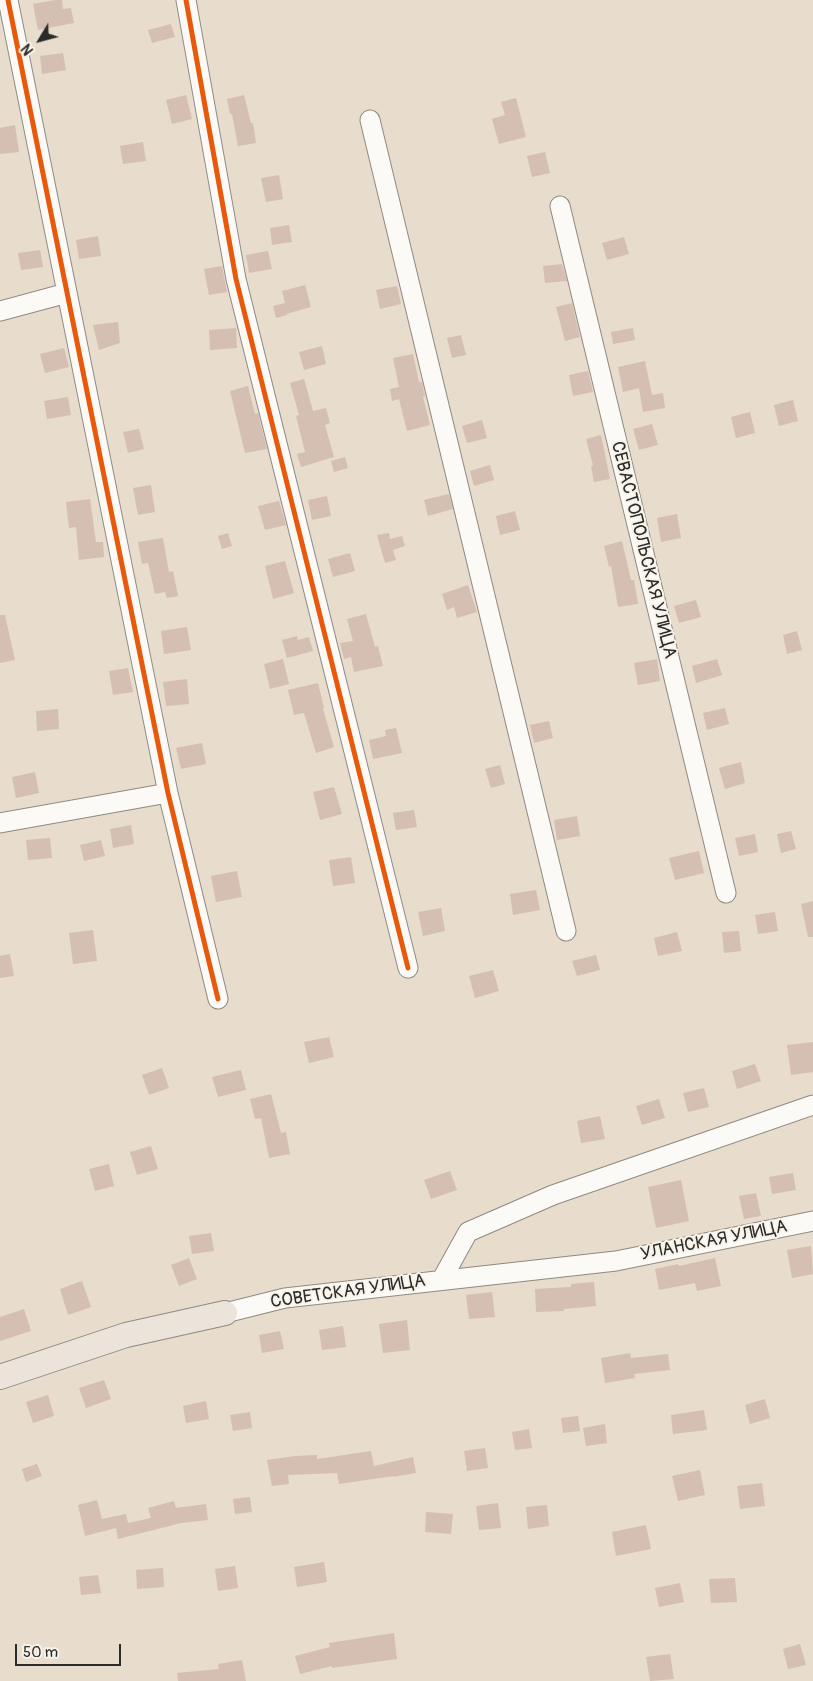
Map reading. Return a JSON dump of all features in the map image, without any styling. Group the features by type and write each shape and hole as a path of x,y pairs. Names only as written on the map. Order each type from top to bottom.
{"main road":[{"name":"СОВЕТСКАЯ УЛИЦА","path":"0,1377 126,1334 225,1313"}],"street":[{"path":"8,0 168,793 218,999"},
{"path":"186,0 236,279 408,968"},
{"path":"370,120 566,932"},
{"name":"СЕВАСТОПОЛЬСКАЯ УЛИЦА","path":"560,206 726,893"},
{"path":"0,311 67,294"},
{"path":"0,822 168,793"},
{"path":"442,1279 468,1232 553,1195 813,1104"},
{"name":"УЛАНСКАЯ УЛИЦА","path":"616,1260 813,1222"},
{"name":"СОВЕТСКАЯ УЛИЦА","path":"225,1313 285,1298 616,1260"}],"building":[{"path":"62,0 63,9 71,8 74,23 38,30 33,4"},
{"path":"171,24 175,37 152,43 148,30"},
{"path":"63,53 66,70 42,74 40,56"},
{"path":"186,95 192,119 172,124 166,100"},
{"path":"244,95 251,123 253,123 256,143 238,146 227,99"},
{"path":"516,98 526,137 499,144 492,119 505,115 501,102"},
{"path":"15,125 19,152 0,154 0,128"},
{"path":"143,142 146,161 123,164 120,146"},
{"path":"545,152 550,173 532,177 527,156"},
{"path":"279,175 283,199 266,202 261,178"},
{"path":"289,225 292,242 272,245 270,228"},
{"path":"98,236 101,256 79,259 76,240"},
{"path":"624,237 629,254 607,260 602,243"},
{"path":"40,250 43,267 21,270 18,253"},
{"path":"268,251 272,269 249,273 246,255"},
{"path":"562,264 567,281 545,283 543,266"},
{"path":"222,266 227,292 209,295 204,269"},
{"path":"305,285 311,307 276,318 273,306 285,303 282,291"},
{"path":"397,286 401,304 380,309 376,290"},
{"path":"572,303 580,337 565,341 556,307"},
{"path":"118,322 120,343 99,350 93,325"},
{"path":"236,328 237,348 210,350 209,330"},
{"path":"633,328 635,340 613,344 611,332"},
{"path":"461,335 466,355 452,358 447,338"},
{"path":"322,346 326,364 304,370 299,352"},
{"path":"64,348 69,367 45,373 40,354"},
{"path":"413,354 419,382 422,382 425,396 423,397 430,425 407,431 399,399 392,401 390,389 399,387 393,358"},
{"path":"645,361 652,395 663,393 665,408 643,412 639,388 623,392 618,367"},
{"path":"588,371 593,392 573,396 569,375"},
{"path":"304,379 313,411 326,408 330,423 325,425 334,457 301,467 297,454 305,452 296,416 299,415 290,383"},
{"path":"248,386 255,414 258,413 267,449 245,453 230,391"},
{"path":"68,397 71,415 47,419 44,401"},
{"path":"793,400 798,421 779,426 774,405"},
{"path":"750,412 755,433 736,438 731,417"},
{"path":"482,420 487,438 467,443 462,426"},
{"path":"652,424 658,445 639,450 633,429"},
{"path":"139,429 144,449 128,453 123,432"},
{"path":"601,435 610,479 594,482 591,466 593,465 586,439"},
{"path":"345,457 348,468 334,472 331,461"},
{"path":"490,465 494,480 474,486 470,471"},
{"path":"151,485 155,512 138,515 133,488"},
{"path":"449,494 453,509 428,516 424,500"},
{"path":"327,496 331,516 312,520 308,500"},
{"path":"90,499 96,542 103,542 104,557 79,560 76,527 69,528 66,502"},
{"path":"279,501 286,525 265,530 258,506"},
{"path":"515,511 520,530 500,535 496,516"},
{"path":"677,514 681,538 661,542 657,518"},
{"path":"228,533 232,546 222,549 218,536"},
{"path":"389,533 390,539 402,536 405,546 393,550 396,560 385,563 377,535"},
{"path":"163,538 169,572 173,571 178,596 167,598 165,592 155,594 148,563 142,564 138,542"},
{"path":"622,541 631,580 634,580 638,604 618,607 611,566 609,567 604,546"},
{"path":"350,553 355,571 333,577 328,559"},
{"path":"285,561 294,593 273,599 265,566"},
{"path":"468,585 477,612 457,618 454,607 447,610 442,594"},
{"path":"696,600 701,617 679,623 674,606"},
{"path":"366,614 375,647 378,646 383,666 354,672 351,657 344,659 340,643 353,641 347,619"},
{"path":"0,615 5,615 15,660 0,663"},
{"path":"187,627 191,650 164,654 161,631"},
{"path":"797,631 802,650 787,654 783,635"},
{"path":"297,636 298,640 309,637 313,651 287,658 282,640"},
{"path":"283,659 289,684 270,689 264,664"},
{"path":"657,659 660,681 638,685 634,663"},
{"path":"717,659 722,675 696,683 692,666"},
{"path":"128,668 133,692 113,695 109,671"},
{"path":"187,679 189,704 166,706 163,682"},
{"path":"318,683 334,747 316,753 304,713 294,715 288,690"},
{"path":"725,708 729,724 707,730 703,713"},
{"path":"58,709 59,729 37,731 36,711"},
{"path":"549,721 553,738 534,743 530,725"},
{"path":"396,728 402,753 373,759 369,740 386,736 385,730"},
{"path":"202,743 206,764 181,769 176,748"},
{"path":"741,762 745,783 725,789 719,768"},
{"path":"500,765 505,784 491,788 485,769"},
{"path":"35,772 39,793 16,798 12,777"},
{"path":"334,787 342,814 320,820 313,792"},
{"path":"414,810 417,827 396,830 393,813"},
{"path":"577,816 580,836 557,840 554,820"},
{"path":"131,825 134,844 113,848 110,829"},
{"path":"791,831 796,849 781,853 777,834"},
{"path":"755,834 758,852 739,856 735,838"},
{"path":"50,838 52,858 28,860 26,840"},
{"path":"101,840 105,856 84,861 80,845"},
{"path":"699,851 704,873 675,880 669,858"},
{"path":"351,857 355,883 333,886 329,860"},
{"path":"237,871 242,897 216,902 211,876"},
{"path":"536,890 540,910 513,915 510,894"},
{"path":"813,901 813,937 808,937 801,904"},
{"path":"441,908 445,931 423,936 418,912"},
{"path":"775,912 778,931 758,934 755,915"},
{"path":"93,930 97,961 73,964 69,933"},
{"path":"739,931 741,951 724,953 722,932"},
{"path":"677,932 682,951 658,956 654,938"},
{"path":"10,954 14,976 0,978 0,956"},
{"path":"596,955 600,970 577,976 572,961"},
{"path":"493,970 499,991 475,998 469,976"},
{"path":"329,1037 334,1057 309,1063 304,1042"},
{"path":"813,1042 813,1072 791,1075 787,1045"},
{"path":"755,1064 761,1081 737,1089 732,1071"},
{"path":"162,1068 169,1088 149,1095 142,1075"},
{"path":"241,1070 246,1090 218,1097 212,1077"},
{"path":"704,1088 709,1107 688,1112 683,1093"},
{"path":"271,1094 281,1133 286,1132 290,1154 269,1158 261,1118 255,1119 250,1099"},
{"path":"659,1099 665,1118 642,1125 636,1106"},
{"path":"600,1116 605,1139 581,1143 577,1121"},
{"path":"151,1146 158,1169 137,1175 130,1152"},
{"path":"109,1164 114,1186 95,1191 89,1169"},
{"path":"450,1171 457,1190 431,1199 424,1180"},
{"path":"793,1173 796,1190 772,1194 769,1177"},
{"path":"681,1180 689,1221 656,1228 648,1187"},
{"path":"756,1193 761,1216 744,1219 739,1196"},
{"path":"211,1233 214,1251 192,1254 189,1236"},
{"path":"811,1246 813,1274 792,1278 787,1250"},
{"path":"189,1258 197,1279 179,1286 171,1265"},
{"path":"715,1258 721,1286 697,1291 695,1283 659,1290 655,1269"},
{"path":"82,1281 91,1307 68,1315 60,1289"},
{"path":"594,1282 596,1306 564,1309 564,1311 536,1312 535,1289 571,1287 571,1284"},
{"path":"492,1292 495,1317 469,1319 466,1295"},
{"path":"24,1309 31,1331 0,1341 0,1317"},
{"path":"407,1320 410,1350 383,1353 379,1324"},
{"path":"343,1326 346,1347 322,1350 319,1330"},
{"path":"280,1331 284,1349 262,1353 259,1335"},
{"path":"630,1353 631,1358 668,1354 670,1370 634,1374 635,1378 605,1383 601,1358"},
{"path":"104,1380 111,1399 86,1408 79,1388"},
{"path":"48,1395 54,1416 33,1423 26,1402"},
{"path":"765,1399 770,1418 750,1424 745,1405"},
{"path":"206,1401 209,1419 186,1423 183,1406"},
{"path":"704,1410 707,1430 673,1434 671,1415"},
{"path":"250,1412 252,1428 233,1431 230,1415"},
{"path":"578,1416 580,1431 563,1433 561,1418"},
{"path":"605,1424 607,1443 586,1446 583,1428"},
{"path":"529,1429 532,1448 515,1450 512,1432"},
{"path":"485,1448 488,1468 467,1471 464,1451"},
{"path":"371,1451 374,1466 413,1457 416,1473 339,1484 337,1473 288,1475 289,1484 272,1486 267,1460 317,1455 317,1459"},
{"path":"37,1464 42,1476 26,1482 22,1469"},
{"path":"700,1470 705,1495 678,1501 672,1476"},
{"path":"762,1483 765,1506 740,1509 737,1486"},
{"path":"250,1497 252,1512 235,1514 233,1499"},
{"path":"97,1500 102,1519 126,1514 128,1523 151,1518 148,1508 174,1501 176,1508 206,1504 208,1520 181,1523 118,1539 116,1528 85,1536 78,1505"},
{"path":"498,1503 501,1528 479,1530 476,1506"},
{"path":"547,1505 549,1526 528,1529 526,1507"},
{"path":"426,1512 453,1514 451,1534 425,1532"},
{"path":"646,1525 651,1549 616,1556 612,1532"},
{"path":"324,1562 327,1582 297,1587 294,1567"},
{"path":"235,1566 238,1588 218,1591 215,1569"},
{"path":"163,1568 164,1587 137,1589 136,1570"},
{"path":"98,1575 101,1593 81,1595 79,1577"},
{"path":"735,1578 737,1602 711,1603 709,1579"},
{"path":"680,1583 684,1602 659,1607 655,1588"},
{"path":"394,1633 397,1659 332,1668 332,1666 300,1674 295,1656 330,1647 329,1643"},
{"path":"800,1644 806,1665 788,1669 783,1649"},
{"path":"670,1654 674,1679 650,1681 646,1657"},
{"path":"242,1660 246,1681 178,1681 177,1673 219,1669 218,1664"}],"cycle path":[{"path":"8,0 168,793 218,999"},
{"path":"186,0 236,279 408,968"}]}
